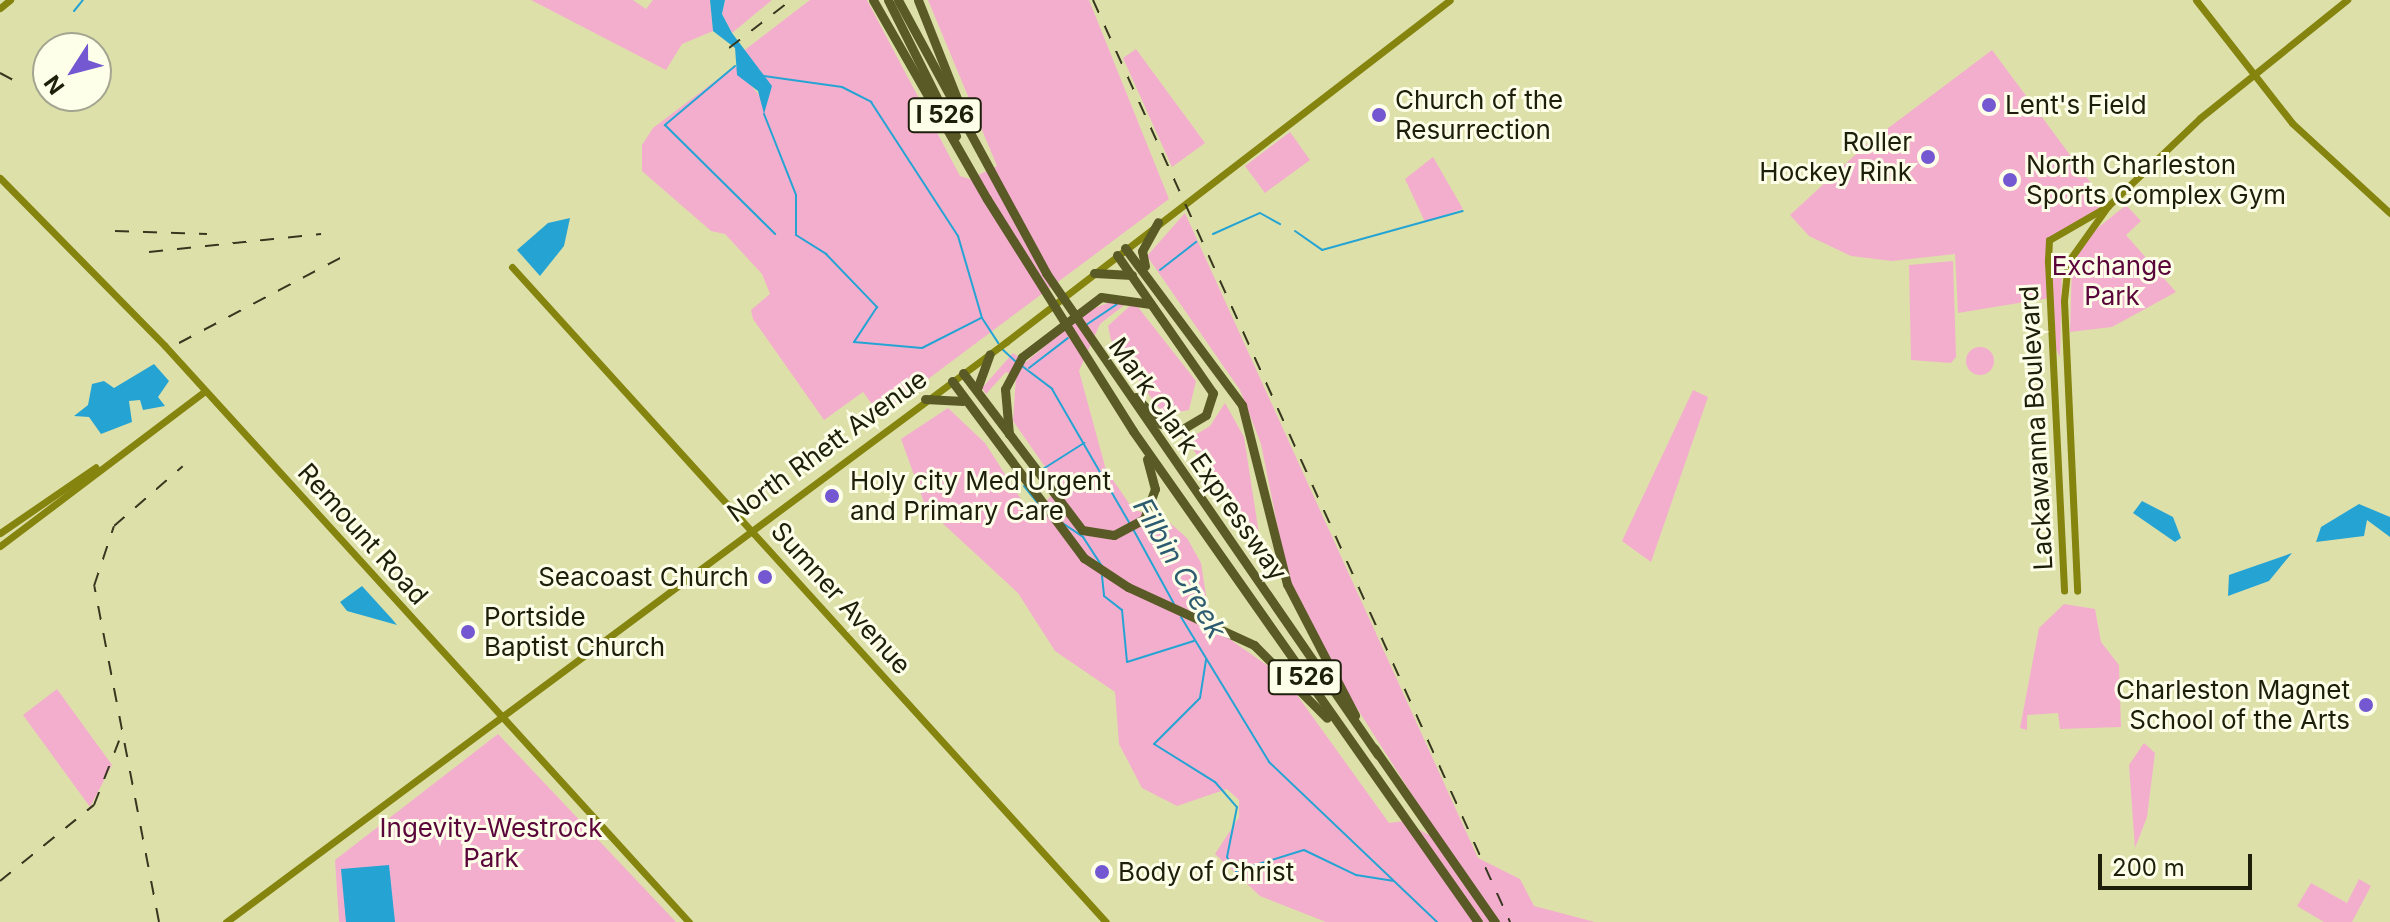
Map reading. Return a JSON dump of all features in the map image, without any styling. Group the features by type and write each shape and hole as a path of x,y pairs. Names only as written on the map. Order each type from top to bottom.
{"highway":[{"path":"873,0 987,199"},
{"name":"Mark Clark Expressway","path":"888,0 987,199 1133,431 1478,922"},
{"name":"Mark Clark Expressway","path":"898,0 984,167 1075,318 1495,922"},
{"path":"918,0 984,167"},
{"path":"1146,269 1142,251 1158,222"},
{"path":"1075,318 1152,417 1174,430 1198,423 1213,399 1189,352 1132,275 1121,252"},
{"path":"1121,252 1146,269 1202,346 1252,431 1291,596 1378,755"},
{"path":"1094,273 1132,275"},
{"path":"1016,448 1003,405 1008,380 1022,357 1101,297 1130,296 1157,309"},
{"path":"982,399 976,379 990,354"},
{"path":"963,373 1045,489 1082,530 1106,536 1133,528 1155,489 1133,431"},
{"path":"952,381 1034,496 1105,574 1272,658 1376,780"},
{"path":"925,399 948,395 966,402"}],"main road":[{"path":"0,8 10,0"},
{"name":"North Rhett Avenue","path":"226,922 750,527 1006,342 1450,0"},
{"path":"2196,0 2303,134 2390,213"},
{"path":"2108,206 2054,238 2073,250 2108,206 2251,72 2347,0"},
{"name":"Remount Road","path":"0,178 205,391 689,922"},
{"name":"Lackawanna Boulevard","path":"2054,238 2044,247 2048,262 2064,591"},
{"name":"Lackawanna Boulevard","path":"2073,250 2068,262 2064,301 2077,591"},
{"path":"2048,262 2068,262"},
{"name":"Sumner Avenue","path":"512,267 1106,922"},
{"path":"0,546 205,391"},
{"path":"0,533 116,457"},
{"path":"14,523 21,530"}],"green space":[{"path":"531,0 633,0 646,9 653,0 710,0 713,31 682,44 666,70"},
{"path":"725,0 772,0 732,33 722,14"},
{"path":"810,0 867,0 960,176 970,179 997,166 928,0 1089,0 1169,199 880,415 863,392 824,420 753,319 751,310 770,294 762,274 725,234 711,231 642,171 642,145 653,128 735,66 759,95 766,80 742,52"},
{"path":"1136,49 1205,143 1172,167 1123,58"},
{"path":"1992,50 2108,206 2046,243 2050,298 1958,313 1955,254 1892,261 1851,256 1809,236 1790,215 1867,144"},
{"path":"1290,132 1310,160 1265,193 1245,166"},
{"path":"1433,157 1463,209 1425,222 1405,179"},
{"name":"Exchange Park","path":"2126,205 2141,221 2126,235 2176,292 2112,327 2070,332 2072,264 2094,231"},
{"path":"1185,213 1478,858 1520,879 1534,906 1595,922 1326,922 1260,896 1215,854 1239,817 1239,800 1227,789 1177,806 1142,788 1119,744 1115,692 1055,651 1018,593 926,508 901,439 948,408 985,443 1026,507 1039,509 1059,487 1013,421 1016,376 1006,372 986,394 982,388 1013,353 1026,362 1087,311 1118,299 1127,303 1100,324 1079,371 1106,470 1133,509 1170,523 1187,538 1201,563 1208,608 1228,638 1284,677 1389,823 1404,821 1443,843 1351,699 1287,574 1261,444 1240,390 1147,256"},
{"path":"1953,261 1956,357 1951,363 1911,360 1909,265"},
{"path":"2051,269 2062,270 2060,357 2056,349"},
{"path":"1134,302 1196,381 1189,410 1168,414 1157,406 1111,340 1108,326"},
{"path":"1980,347 1990,351 1994,361 1990,371 1980,375 1970,371 1966,361 1970,351"},
{"path":"1693,390 1708,397 1651,562 1622,541"},
{"path":"1225,403 1244,437 1262,553 1187,440 1210,426"},
{"path":"2064,604 2095,609 2101,642 2119,665 2121,727 2060,729 2058,713 2027,715 2027,730 2020,728 2039,628"},
{"path":"57,689 112,765 90,807 23,715"},
{"name":"Ingevity-Westrock Park","path":"498,734 676,922 339,922 335,860"},
{"path":"2144,743 2155,753 2147,817 2135,848 2129,765"},
{"path":"2359,879 2371,886 2352,922 2324,922 2297,906 2311,883 2347,903"}],"water":[{"path":"710,0 725,0 722,14 732,33 772,86 764,114 758,91 737,75 735,48 713,31"},
{"path":"570,218 564,246 540,276 517,250 548,223"},
{"path":"154,364 169,381 158,397 165,406 143,410 140,400 129,401 132,422 101,434 89,417 74,416 88,405 92,384 104,381 114,388"},
{"path":"2142,501 2173,517 2181,538 2175,542 2133,513"},
{"path":"2359,504 2390,517 2390,537 2367,520 2364,536 2316,542 2321,527"},
{"path":"2292,553 2269,581 2228,596 2229,575"},
{"path":"362,586 397,625 347,611 340,602"},
{"path":"389,865 395,922 346,922 341,869"}],"waterway":[{"path":"74,11 83,0"},
{"path":"735,66 665,125 775,234"},
{"name":"Filbin Creek","path":"757,75 842,87 871,102 958,236 982,318 998,343"},
{"path":"764,114 796,195 796,235 826,254 877,307 854,342 922,348 981,318"},
{"path":"1295,231 1322,250 1463,211"},
{"path":"1213,234 1260,213 1280,224"},
{"path":"1160,270 1196,242"},
{"path":"1086,325 1117,304"},
{"path":"1029,368 1068,338"},
{"name":"Filbin Creek","path":"1001,348 1016,362"},
{"name":"Filbin Creek","path":"1022,366 1052,389 1130,524"},
{"path":"1043,469 1084,443"},
{"path":"1024,486 1038,503"},
{"path":"1061,522 1083,537 1102,566"},
{"name":"Filbin Creek","path":"1133,529 1174,604"},
{"path":"1102,576 1104,596 1122,610 1127,662 1194,641"},
{"name":"Filbin Creek","path":"1181,617 1269,762 1437,922"},
{"path":"1206,660 1200,698 1154,744 1215,782 1237,807 1227,857 1236,871 1304,850 1356,875 1393,881"}],"railway":[{"path":"729,48 791,0"},
{"path":"1093,0 1510,922"},
{"path":"0,73 19,83"},
{"path":"115,231 207,234"},
{"path":"149,252 321,234"},
{"path":"179,343 346,255"},
{"path":"159,922 94,586 114,526 183,466"},
{"path":"0,881 94,805 119,741"}],"place":[{"name":"Lent's Field","path":"1989,105"},
{"name":"Church of the Resurrection","path":"1379,115"},
{"name":"Roller Hockey Rink","path":"1928,157"},
{"name":"North Charleston Sports Complex Gym","path":"2010,180"},
{"name":"Holy city Med Urgent and Primary Care","path":"832,496"},
{"name":"Seacoast Church","path":"765,577"},
{"name":"Portside Baptist Church","path":"468,632"},
{"name":"Charleston Magnet School of the Arts","path":"2366,705"},
{"name":"Body of Christ","path":"1102,872"}]}
